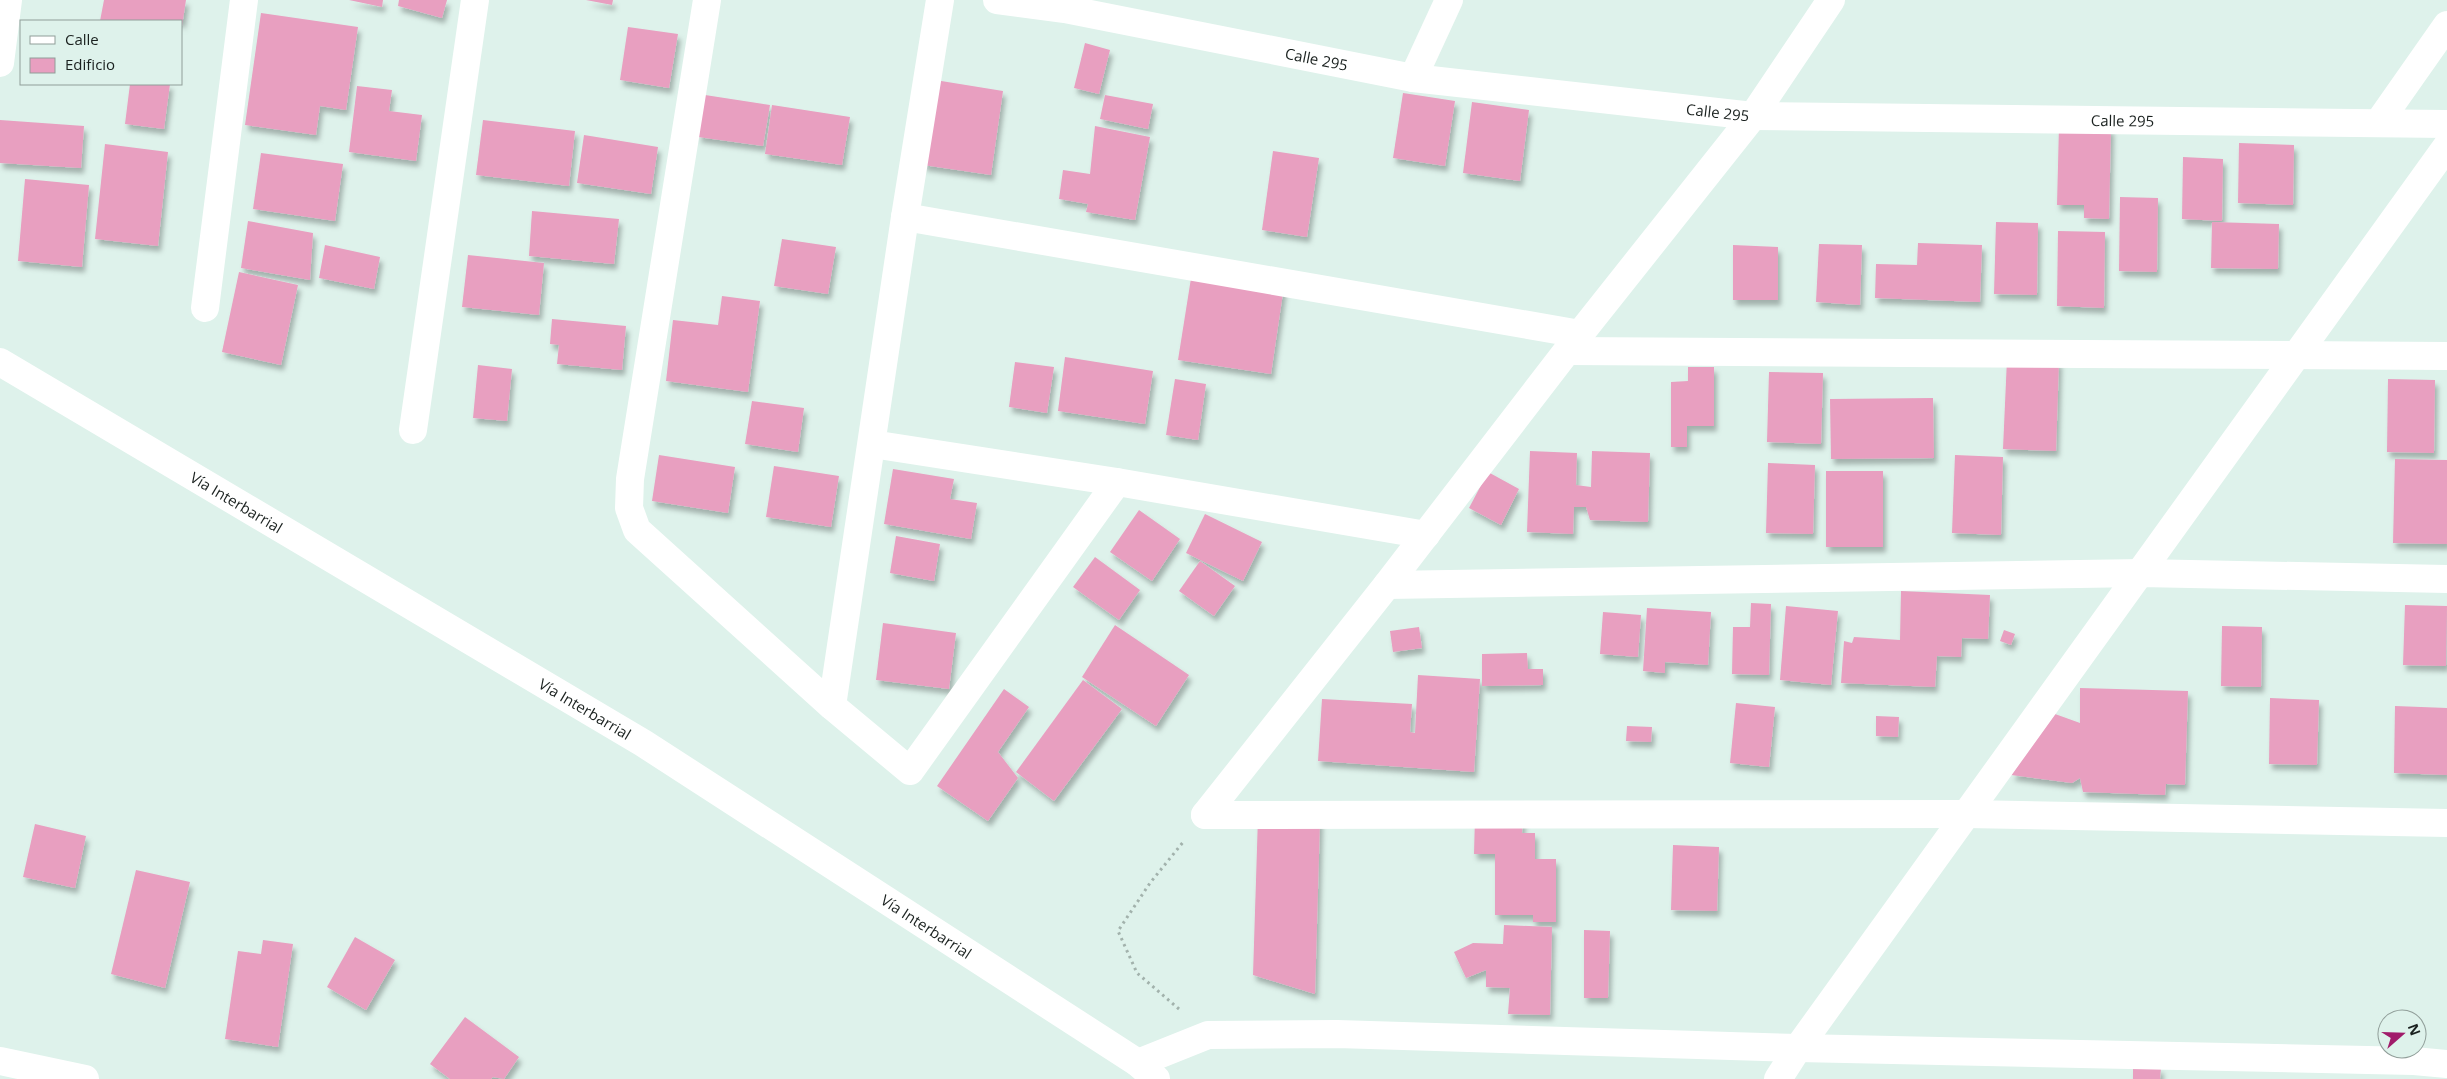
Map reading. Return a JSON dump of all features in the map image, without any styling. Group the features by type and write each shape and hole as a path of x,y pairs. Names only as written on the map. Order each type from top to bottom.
{"street":[{"path":"0,63 8,0"},
{"path":"205,308 244,0"},
{"path":"412,430 475,0"},
{"path":"707,0 630,479 629,508 637,530 832,706 910,771 1117,482"},
{"path":"832,706 905,218 940,0"},
{"name":"Calle 295","path":"997,0 1066,5 1413,78 1753,116 2447,124"},
{"path":"1413,78 1448,0"},
{"path":"1205,815 1388,585 1574,342 1753,116 1831,0"},
{"path":"2379,122 2447,25"},
{"path":"1778,1079 1798,1048 2447,146"},
{"path":"905,218 1574,342 2297,356 2447,356"},
{"name":"Vía Interbarrial","path":"0,362 643,743 1147,1071"},
{"path":"872,444 1117,482 1426,535"},
{"path":"1388,585 2141,573 2447,579"},
{"path":"1205,815 1967,814 2447,823"},
{"path":"1147,1071 1208,1035 1337,1034 1798,1048 2414,1061 2447,1064"},
{"path":"0,1061 86,1079"}],"path":[{"path":"1205,815 1150,883 1118,931 1137,973 1208,1035"}],"building":[{"path":"104,0 186,0 182,26 182,20 100,20"},
{"path":"349,0 383,0 382,7"},
{"path":"399,0 447,0 442,18 398,6"},
{"path":"586,0 613,0 612,5"},
{"path":"261,13 358,27 346,110 320,106 316,135 245,125"},
{"path":"628,27 678,34 669,88 620,80"},
{"path":"1085,43 1110,50 1099,94 1074,88"},
{"path":"935,80 1003,91 991,175 923,165"},
{"path":"130,85 170,85 164,129 125,124"},
{"path":"357,86 392,90 389,111 422,115 416,161 349,152"},
{"path":"1403,93 1455,101 1445,166 1393,158"},
{"path":"705,95 770,105 763,146 698,137"},
{"path":"1105,95 1153,104 1148,129 1100,119"},
{"path":"1472,102 1529,110 1520,181 1463,173"},
{"path":"772,105 850,117 842,165 765,154"},
{"path":"0,120 84,126 81,168 0,163"},
{"path":"483,120 575,131 569,186 476,175"},
{"path":"1095,126 1150,137 1135,220 1086,212 1088,204 1059,199 1063,170 1090,174"},
{"path":"2059,126 2111,128 2109,219 2084,218 2084,205 2057,205"},
{"path":"584,135 658,147 651,194 577,183"},
{"path":"2239,143 2294,145 2293,205 2238,203"},
{"path":"105,144 168,152 158,246 95,239"},
{"path":"1273,151 1319,158 1307,237 1262,230"},
{"path":"261,153 343,164 335,221 253,209"},
{"path":"2183,157 2223,159 2222,221 2182,219"},
{"path":"25,179 89,185 82,267 18,261"},
{"path":"2120,197 2158,198 2157,272 2119,271"},
{"path":"532,211 619,219 614,264 529,256"},
{"path":"248,221 313,233 310,280 241,268"},
{"path":"1996,222 2038,223 2037,295 1994,294"},
{"path":"2212,222 2279,224 2278,269 2211,268"},
{"path":"2058,231 2105,232 2104,308 2057,306"},
{"path":"782,239 836,247 828,294 774,286"},
{"path":"1918,243 1982,245 1980,302 1875,298 1876,264 1917,265"},
{"path":"1819,244 1862,245 1860,305 1816,302"},
{"path":"325,245 380,257 374,289 319,278"},
{"path":"1733,245 1778,247 1778,300 1733,300"},
{"path":"468,255 544,263 539,315 462,307"},
{"path":"239,272 298,285 281,365 222,352"},
{"path":"1192,272 1284,286 1271,374 1178,360"},
{"path":"722,296 760,301 748,392 666,381 673,320 718,325"},
{"path":"552,319 626,326 622,370 557,364 559,345 550,344"},
{"path":"1065,357 1153,371 1145,424 1058,411"},
{"path":"2007,359 2059,361 2056,451 2003,449"},
{"path":"1015,362 1054,367 1047,413 1009,407"},
{"path":"478,365 512,369 507,421 473,418"},
{"path":"1688,367 1714,367 1714,426 1687,426 1687,447 1671,447 1671,382 1688,381"},
{"path":"1769,372 1823,373 1821,444 1767,442"},
{"path":"1175,379 1206,384 1198,440 1166,435"},
{"path":"2388,379 2435,380 2434,453 2387,452"},
{"path":"1933,398 1934,458 1831,459 1830,399"},
{"path":"752,401 804,408 798,452 745,444"},
{"path":"1530,451 1577,453 1576,485 1591,487 1592,451 1650,453 1648,522 1590,520 1586,507 1574,507 1573,534 1527,532"},
{"path":"659,455 735,467 728,513 652,501"},
{"path":"1955,455 2003,457 2001,535 1952,533"},
{"path":"2395,459 2447,460 2447,544 2393,543"},
{"path":"1768,463 1815,465 1813,534 1766,533"},
{"path":"774,466 839,476 831,527 766,517"},
{"path":"893,469 954,479 950,499 977,503 971,539 884,524"},
{"path":"1826,471 1883,471 1883,547 1826,547"},
{"path":"1488,472 1519,489 1501,525 1469,508"},
{"path":"1139,510 1180,539 1152,581 1110,552"},
{"path":"1205,514 1262,542 1243,581 1186,553"},
{"path":"896,536 940,544 934,581 890,573"},
{"path":"1095,557 1140,590 1119,620 1073,587"},
{"path":"1200,561 1235,586 1214,616 1179,591"},
{"path":"1901,591 1990,595 1988,639 1962,638 1961,657 1937,656 1935,687 1841,683 1844,641 1852,643 1854,637 1900,640"},
{"path":"1751,603 1771,604 1769,675 1732,674 1733,627 1750,627"},
{"path":"2405,605 2447,606 2446,666 2403,665"},
{"path":"1786,606 1838,611 1831,685 1780,680"},
{"path":"1647,608 1711,612 1708,665 1665,662 1665,673 1643,671"},
{"path":"1603,612 1641,615 1638,657 1600,654"},
{"path":"883,623 956,633 949,689 876,680"},
{"path":"1115,625 1189,675 1156,726 1082,677"},
{"path":"2222,626 2262,627 2261,687 2221,686"},
{"path":"1419,627 1422,648 1393,652 1390,631"},
{"path":"2004,630 2015,634 2011,645 2000,641"},
{"path":"1527,653 1528,669 1543,669 1543,685 1482,686 1482,654"},
{"path":"1418,675 1480,679 1474,772 1318,761 1322,699 1412,704 1410,732 1415,733"},
{"path":"1083,680 1122,709 1054,801 1016,772"},
{"path":"2080,688 2188,691 2185,785 2166,784 2165,795 2083,792 2080,778 2072,783 2011,775 2055,714 2080,723"},
{"path":"1004,689 1029,707 998,752 1018,778 988,821 937,786"},
{"path":"2270,698 2319,700 2317,765 2269,764"},
{"path":"1736,703 1775,707 1769,767 1730,763"},
{"path":"2395,706 2447,708 2447,775 2394,773"},
{"path":"1876,716 1899,717 1898,737 1876,736"},
{"path":"1627,726 1652,727 1651,742 1626,741"},
{"path":"1258,817 1320,820 1315,994 1253,975"},
{"path":"1475,817 1523,817 1522,833 1535,833 1535,859 1556,859 1556,922 1533,922 1533,915 1495,915 1495,854 1474,854"},
{"path":"35,824 86,836 75,888 23,877"},
{"path":"1673,845 1719,847 1717,911 1671,910"},
{"path":"136,870 190,882 165,988 111,974"},
{"path":"1504,925 1552,927 1550,1015 1508,1014 1510,988 1486,987 1486,970 1466,978 1454,952 1473,943 1503,944"},
{"path":"1584,930 1610,931 1608,998 1584,998"},
{"path":"355,937 395,960 366,1010 327,987"},
{"path":"263,940 293,944 278,1047 225,1039 238,951 261,954"},
{"path":"465,1017 519,1057 504,1079 493,1077 491,1079 450,1079 430,1064"},
{"path":"2133,1068 2161,1068 2160,1079 2133,1079"}]}
